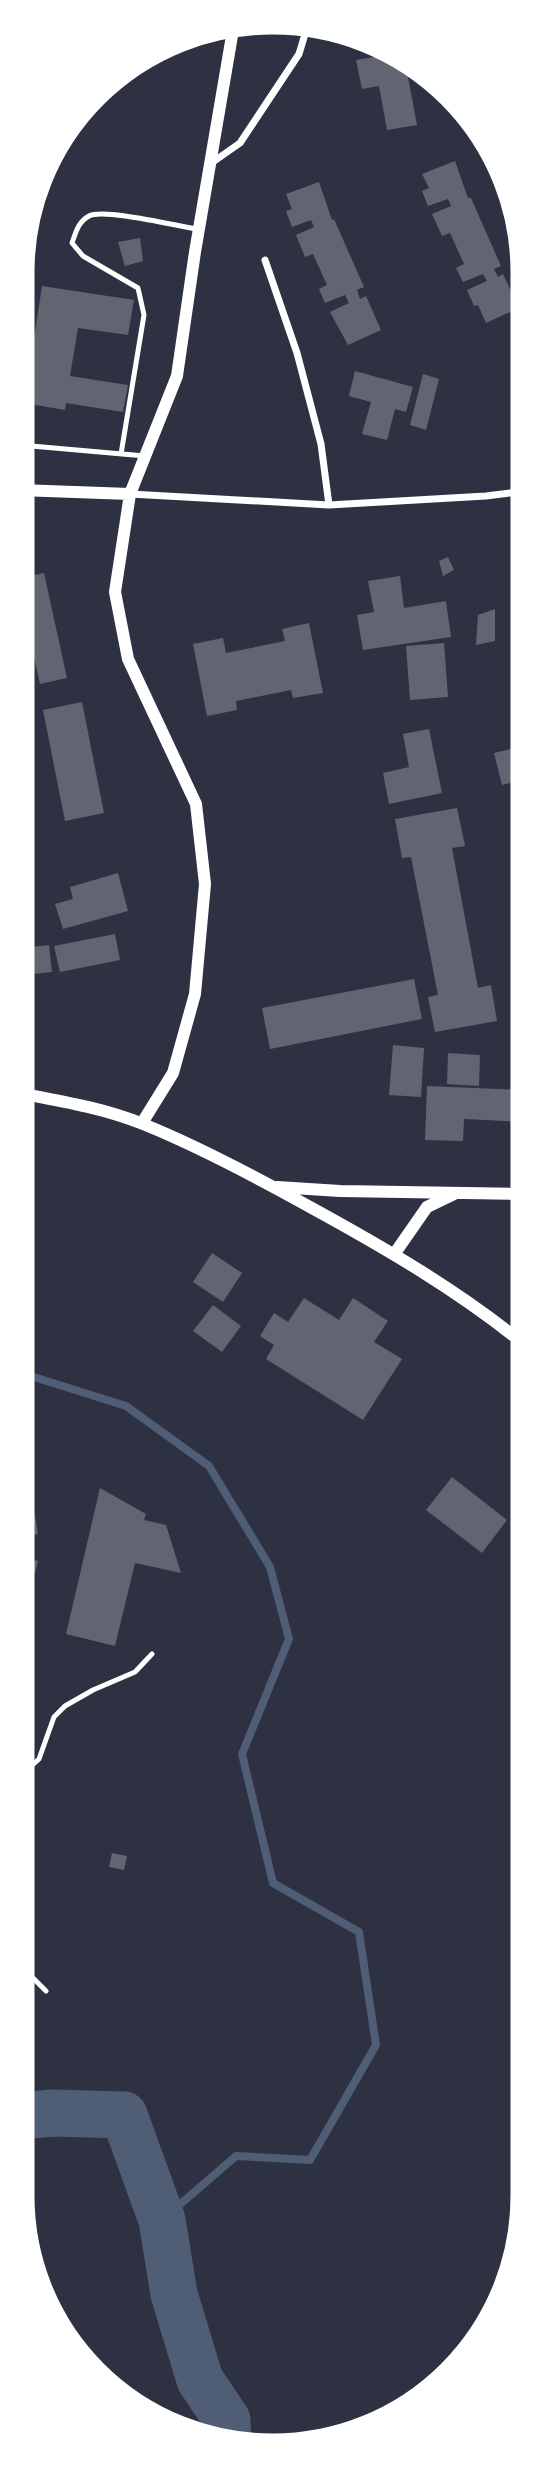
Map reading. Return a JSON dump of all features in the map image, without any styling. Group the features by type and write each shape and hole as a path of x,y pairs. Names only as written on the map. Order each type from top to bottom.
{"street":[{"path":"210,164 240,143 299,54 306,32"},
{"path":"142,1124 173,1073 195,994 205,884 196,804 128,659 115,592 130,494 177,376 232,34"},
{"path":"265,260 297,353 321,444 330,505"},
{"path":"30,490 330,505 515,492"},
{"path":"30,1095 83,1105 142,1124 274,1186 395,1253 515,1337"},
{"path":"274,1186 340,1191 515,1194"},
{"path":"395,1253 427,1207 457,1193"}],"lane":[{"path":"121,454 144,315 138,288 83,257 72,243 78,225 90,215 111,214 199,230"},
{"path":"30,446 145,456"},
{"path":"30,1767 38,1759 54,1717 65,1706 93,1690 135,1672 152,1654"},
{"path":"30,1975 46,1991"}],"building":[{"path":"382,56 414,76 408,77 417,125 387,130 379,86 362,89 356,60"},
{"path":"455,161 468,198 471,198 501,266 494,269 498,277 503,274 515,300 515,310 486,323 478,305 474,306 467,290 487,281 483,274 463,282 456,268 464,264 450,233 442,236 432,214 451,206 448,199 428,206 422,191 429,188 422,174"},
{"path":"319,182 332,220 334,219 364,287 357,290 360,299 366,296 381,330 348,345 330,312 349,303 345,295 325,303 319,289 327,285 313,254 305,257 296,235 314,227 311,220 292,227 286,211 292,209 286,194"},
{"path":"140,238 143,261 125,266 118,242"},
{"path":"42,286 134,300 128,335 78,328 70,376 128,385 123,412 66,403 65,410 30,404 30,364"},
{"path":"355,371 413,387 406,412 395,409 387,440 362,434 371,402 349,396"},
{"path":"423,374 439,379 426,430 410,425"},
{"path":"448,557 454,570 443,576 439,561"},
{"path":"44,573 67,678 40,684 30,644 30,576"},
{"path":"400,576 404,608 446,601 451,637 363,650 357,615 374,612 368,581"},
{"path":"495,609 495,641 476,645 478,615"},
{"path":"309,623 323,693 293,698 291,690 236,701 237,710 207,716 193,644 223,638 226,653 285,641 282,629"},
{"path":"444,643 448,697 410,700 406,646"},
{"path":"82,702 104,813 65,821 43,710"},
{"path":"429,729 442,793 389,804 383,773 409,767 403,734"},
{"path":"515,748 515,782 502,785 494,753"},
{"path":"457,808 465,846 452,848 478,988 491,985 497,1021 435,1032 428,997 438,995 411,857 402,858 395,819"},
{"path":"118,873 128,911 63,929 55,904 73,899 70,887"},
{"path":"115,934 120,960 60,972 54,946"},
{"path":"49,945 52,972 33,974 31,947"},
{"path":"414,979 422,1019 270,1049 262,1008"},
{"path":"393,1045 424,1048 421,1097 389,1095"},
{"path":"448,1053 480,1055 479,1086 447,1084"},
{"path":"427,1086 515,1090 515,1122 464,1119 463,1141 425,1140"},
{"path":"212,1253 242,1273 223,1302 193,1282"},
{"path":"304,1298 339,1320 353,1298 388,1321 374,1342 402,1359 363,1420 266,1359 274,1345 260,1336 274,1313 288,1322"},
{"path":"213,1305 241,1326 222,1352 193,1331"},
{"path":"452,1477 507,1520 482,1553 426,1510"},
{"path":"30,1484 38,1534 30,1535"},
{"path":"100,1488 146,1514 144,1520 166,1525 181,1573 135,1563 115,1646 66,1634"},
{"path":"30,1559 38,1561 30,1593"},
{"path":"112,1853 127,1856 124,1870 109,1867"},
{"path":"40,2263 53,2288 49,2290"},
{"path":"55,2294 67,2325 62,2317 52,2295"}],"waterway":[{"path":"30,1376 126,1406 209,1466 270,1567 289,1639 242,1754 273,1883 359,1932 376,2045 310,2160 236,2156 162,2220"},
{"path":"30,2115 124,2115 162,2220 174,2294 200,2380 227,2420 228,2433"}]}
